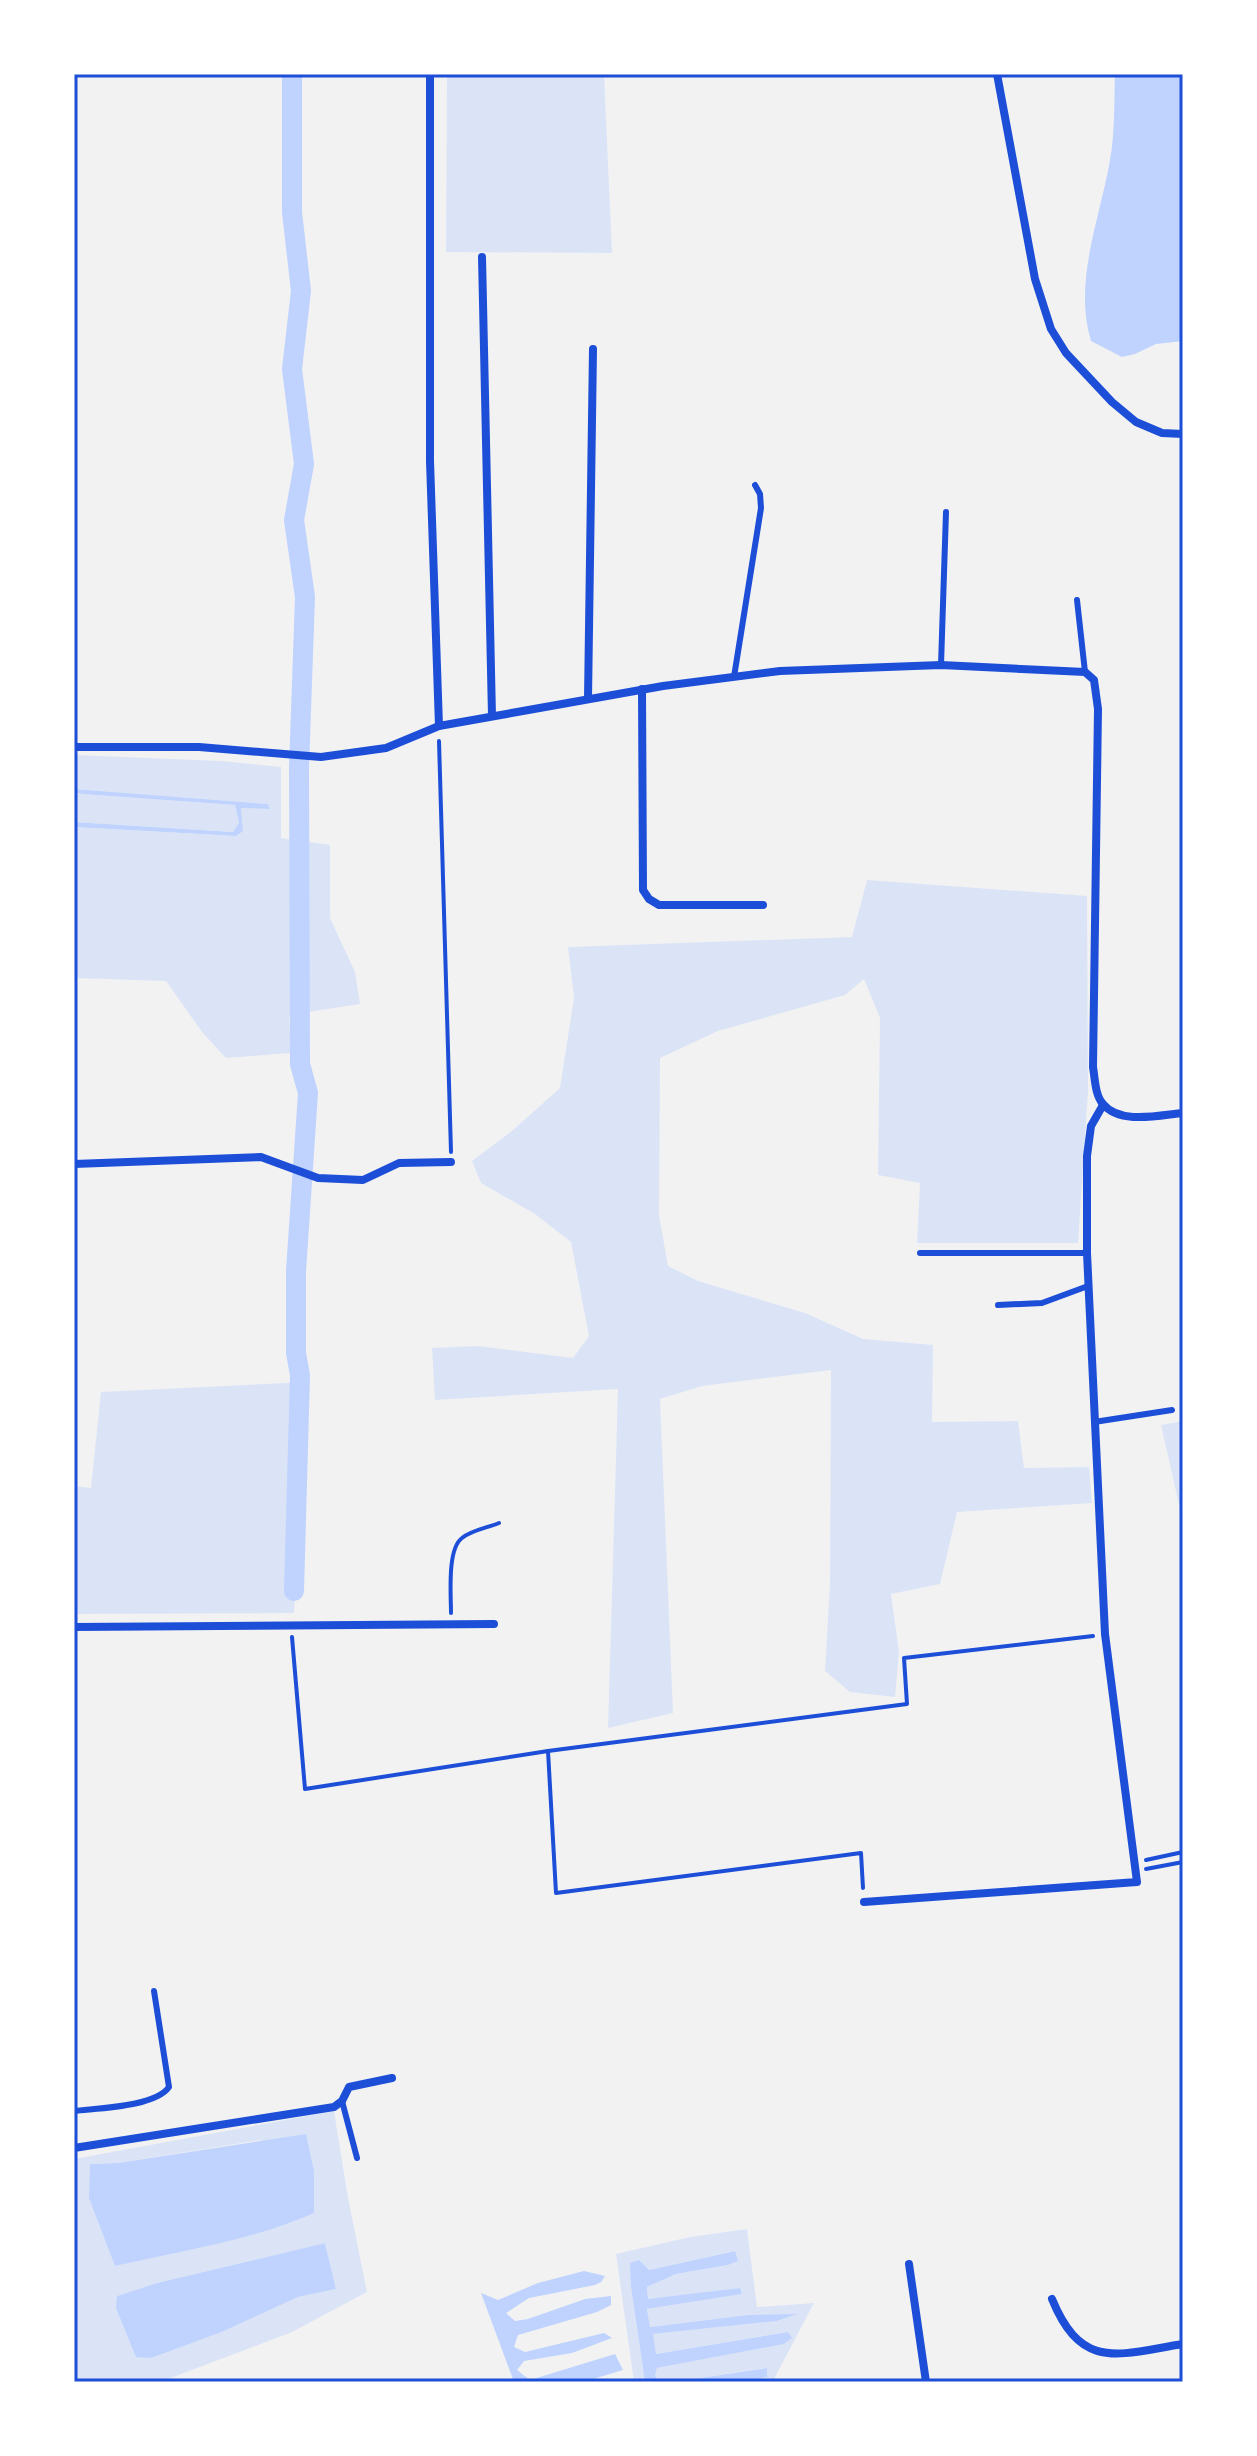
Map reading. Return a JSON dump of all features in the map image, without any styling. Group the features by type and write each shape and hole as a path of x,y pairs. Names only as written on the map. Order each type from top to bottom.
{"street":[{"path":"430,74 430,461 439,726"},
{"path":"997,74 1035,279 1051,329 1066,353 1112,402 1136,422 1162,433 1183,434"},
{"path":"482,257 492,716"},
{"path":"588,699 593,349"},
{"path":"74,747 199,747 321,757 386,748 439,726 492,716 642,689 780,671 941,665 1085,672 1094,680 1098,709 1093,1067 1097,1092 1103,1105 1117,1114 1141,1117 1183,1113"},
{"path":"642,689 643,890 649,899 659,905 763,905"},
{"path":"864,1902 1137,1882 1105,1634 1088,1286 1089,1141 1091,1126 1103,1105"},
{"path":"74,1164 261,1157 318,1178 363,1180 399,1163 451,1162"},
{"path":"74,1627 494,1624"},
{"path":"74,2148 334,2107 342,2101 349,2087 392,2078"},
{"path":"909,2264 926,2382"},
{"path":"1052,2299 1070,2334 1084,2346 1098,2352 1116,2355 1183,2344"}],"lane":[{"path":"734,677 761,508 760,494 755,485"},
{"path":"941,665 946,512"},
{"path":"1077,600 1085,672"},
{"path":"920,1253 1087,1253"},
{"path":"998,1305 1042,1303 1088,1286"},
{"path":"1094,1422 1172,1410"},
{"path":"74,2111 146,2101 164,2095 169,2087 154,1991"},
{"path":"342,2101 357,2158"}],"path":[{"path":"439,726 451,1162"},
{"path":"451,1624 451,1571 455,1546 460,1539 499,1523"},
{"path":"291,1627 305,1789 548,1751 907,1704 904,1658 1105,1634"},
{"path":"548,1751 556,1893 861,1853 864,1902"},
{"path":"1135,1866 1183,1852"},
{"path":"1135,1866 1183,1862"}],"shaded area":[{"path":"447,74 604,74 612,253 446,252"},
{"path":"74,755 222,761 281,767 281,838 330,845 330,918 355,972 360,1004 289,1015 291,1053 226,1058 202,1032 166,981 74,978 74,827 236,836 243,830 241,808 270,809 268,804 74,789"},
{"path":"74,792 235,805 239,823 234,832 74,822"},
{"path":"867,880 1087,896 1088,1091 1078,1243 917,1243 920,1183 878,1175 880,1018 864,979 845,995 718,1031 660,1058 659,1215 668,1266 698,1281 805,1313 863,1339 933,1345 932,1422 1018,1421 1024,1468 1089,1467 1092,1503 957,1512 940,1584 891,1594 899,1652 895,1697 850,1692 825,1671 830,1583 831,1370 702,1386 660,1399 673,1713 608,1728 618,1389 435,1400 432,1348 478,1346 573,1358 589,1336 571,1242 535,1214 481,1183 472,1161 512,1131 560,1088 574,998 568,947 852,937"},
{"path":"307,1382 294,1613 74,1614 74,1486 91,1488 101,1392"},
{"path":"1183,1421 1183,1522 1161,1425"},
{"path":"334,2111 367,2292 292,2332 160,2382 74,2382 74,2159","holes":["261,2140 295,2221 115,2266 90,2164 118,2163","325,2243 336,2289 298,2297 224,2331 117,2296 157,2283"]},
{"path":"747,2229 757,2307 814,2303 775,2382 740,2382 767,2377 766,2368 674,2382 660,2382 655,2376 657,2368 784,2344 791,2338 788,2332 656,2354 652,2334 777,2321 794,2315 748,2315 650,2327 647,2309 742,2294 648,2299 647,2287 676,2274 738,2261 734,2251 649,2270 631,2287 645,2382 634,2382 616,2254 690,2237"}],"water":[{"path":"1115,74 1183,74 1183,341 1156,344 1122,357 1091,341 1085,296 1090,250 1112,149"},
{"path":"74,789 268,804 270,809 241,808 243,831 236,836 74,827 74,822 233,832 239,823 235,805 82,794 74,792"},
{"path":"306,2134 314,2171 314,2213 242,2238 115,2266 89,2198 90,2164 118,2163"},
{"path":"325,2243 336,2289 298,2297 224,2331 151,2358 136,2357 116,2308 117,2296 157,2283"},
{"path":"735,2251 738,2261 676,2274 647,2287 648,2299 740,2288 742,2294 647,2309 650,2327 748,2315 797,2314 777,2321 653,2334 656,2354 788,2332 792,2338 784,2344 657,2368 655,2376 660,2382 645,2382 630,2263 639,2260 649,2270"},
{"path":"584,2271 605,2276 595,2285 529,2298 506,2313 515,2321 528,2319 585,2299 611,2296 611,2305 518,2335 514,2347 525,2352 604,2333 612,2338 572,2353 524,2361 517,2370 530,2380 615,2354 623,2370 583,2382 514,2382 481,2293 498,2300 538,2283"},
{"path":"767,2368 767,2377 740,2382 674,2382"}],"waterway":[{"path":"292,74 292,212 301,291 292,369 304,464 294,520 305,597 299,768 300,1064 308,1093 296,1271 296,1353 300,1375 294,1591"}]}
